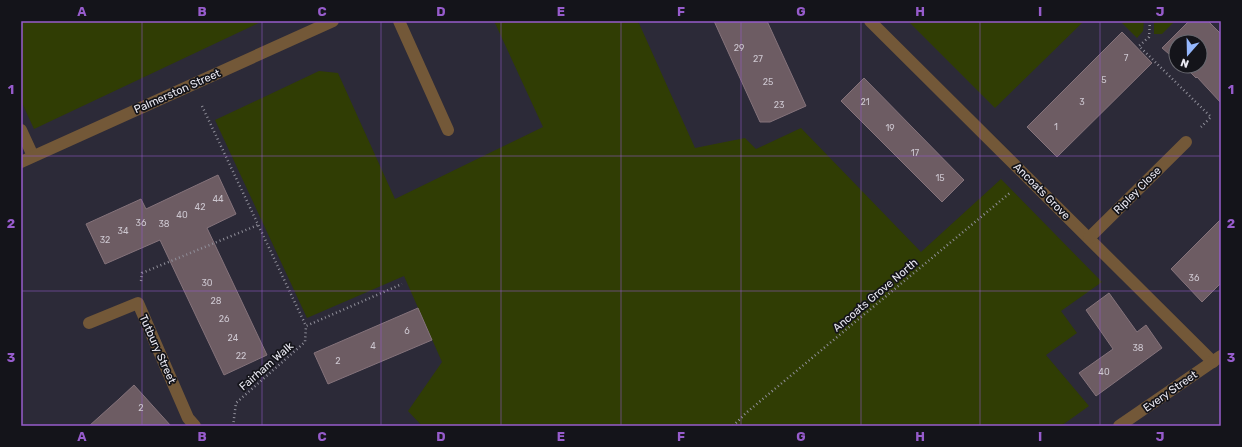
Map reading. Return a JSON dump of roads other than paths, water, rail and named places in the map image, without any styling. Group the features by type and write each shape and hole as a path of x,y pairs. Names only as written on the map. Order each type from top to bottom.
{"street":[{"name":"Palmerston Street","path":"21,162 333,21"},
{"path":"399,21 448,130"},
{"name":"Ancoats Grove","path":"870,21 1089,238 1219,358"},
{"path":"21,130 33,156"},
{"name":"Ripley Close","path":"1089,238 1186,142"},
{"name":"Tutbury Street","path":"89,323 138,303 188,418 195,426"},
{"name":"Every Street","path":"1119,426 1219,358"}]}
